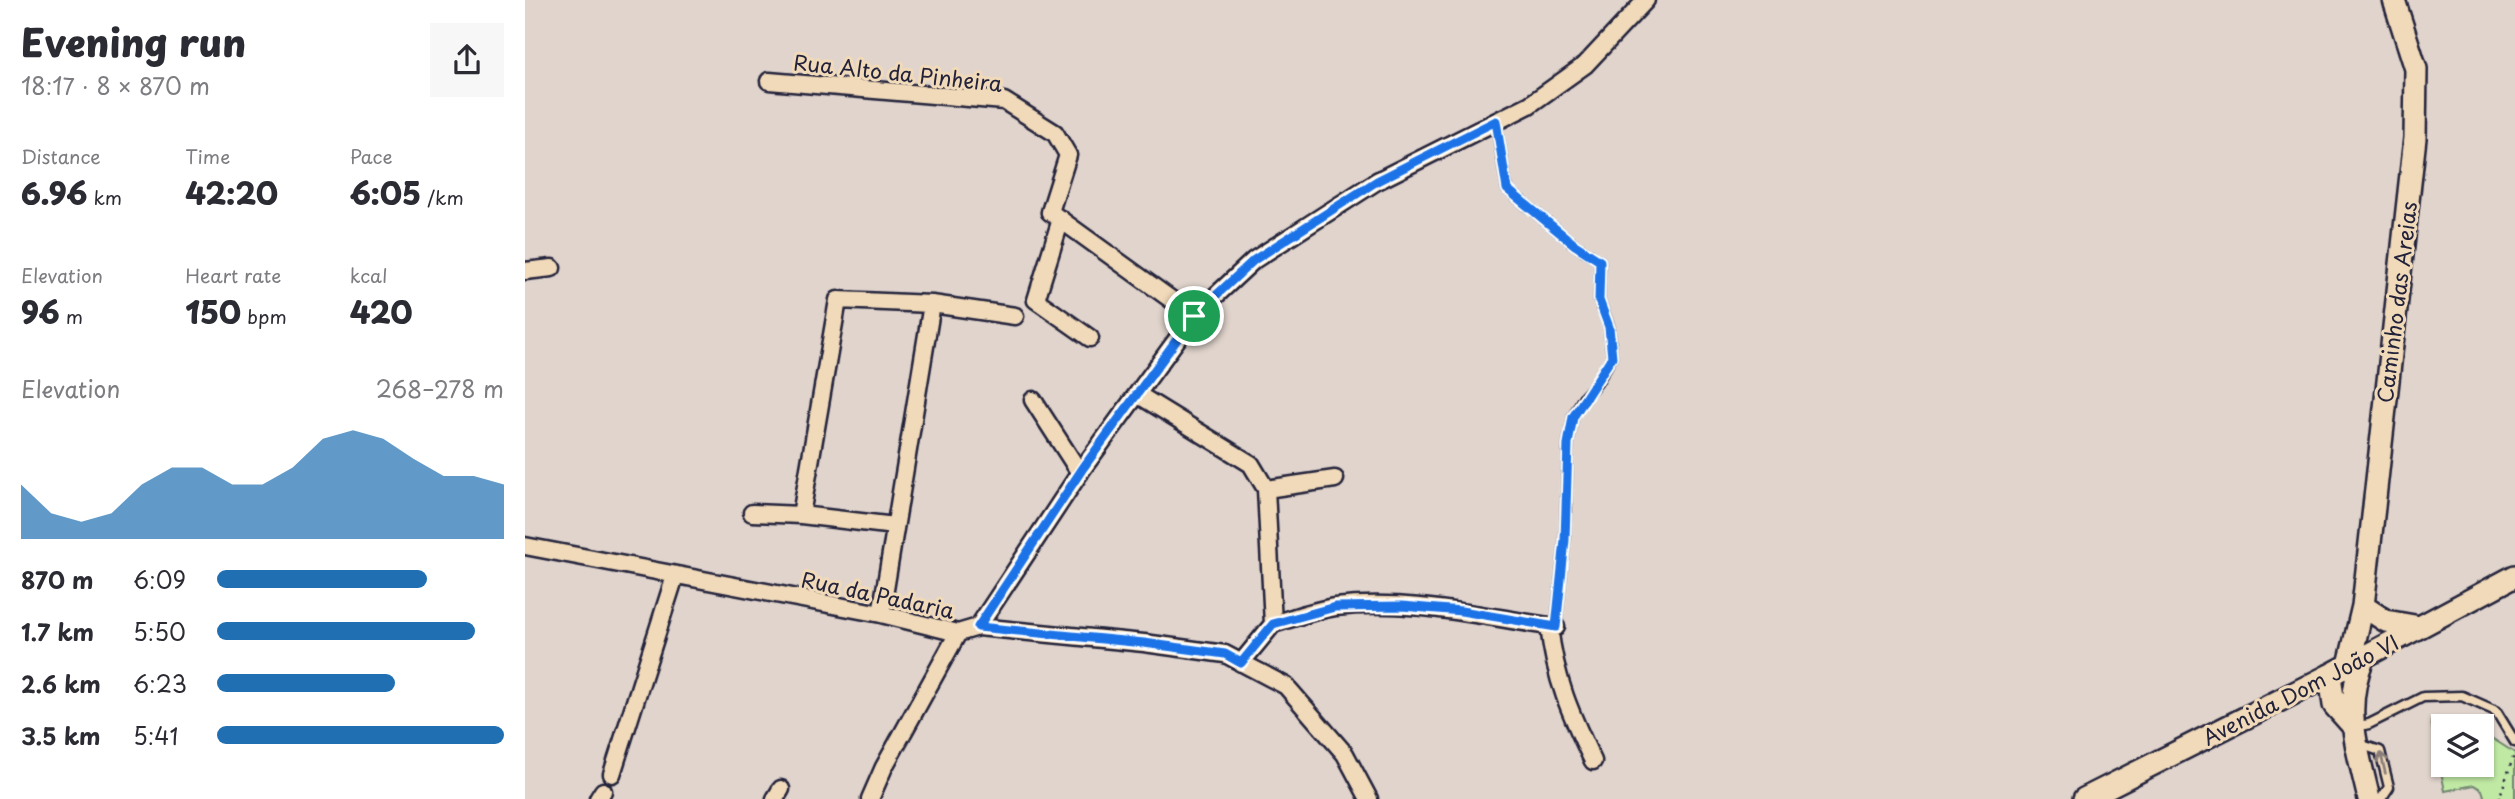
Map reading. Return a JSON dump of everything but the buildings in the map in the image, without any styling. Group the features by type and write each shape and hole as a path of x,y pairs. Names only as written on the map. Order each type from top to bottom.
{"street":[{"path":"978,627 1080,473 1194,316 1254,260 1377,181 1529,105 1585,65 1646,0"},
{"name":"Caminho das Areias","path":"2343,702 2364,657 2366,615 2415,138 2416,69 2395,0"},
{"name":"Rua Alto da Pinheira","path":"769,81 1004,101 1055,133 1068,155 1036,300 1090,338"},
{"path":"1056,216 1194,316"},
{"path":"525,271 552,268"},
{"path":"801,515 838,300 932,304 1015,316"},
{"path":"881,614 932,304"},
{"path":"1137,394 1251,464 1266,489 1273,624"},
{"path":"1033,400 1080,473"},
{"path":"1266,489 1335,479"},
{"path":"752,513 801,515 895,526"},
{"name":"Rua da Padaria","path":"525,547 881,614 957,634 978,627 1144,643 1225,654 1286,686 1345,754 1369,799"},
{"path":"612,774 675,576"},
{"name":"Avenida Dom João VI","path":"2084,799 2330,676 2515,576"},
{"path":"1241,663 1273,624 1335,607 1402,606 1461,611 1552,626 1553,661 1566,705 1593,761"},
{"path":"2364,657 2366,615 2420,627"},
{"path":"870,799 957,634"},
{"path":"2330,676 2343,702 2353,732 2369,799"},
{"path":"2285,697 2315,697 2343,702"}],"lane":[{"path":"1496,121 1507,189 1575,245 1600,261 1599,300 1609,327 1612,357 1573,417 1568,444 1565,540 1552,626"},
{"path":"2381,799 2389,787 2380,751 2353,732 2423,696 2462,696 2495,711 2515,742"}],"path":[{"path":"2499,799 2515,752"}],"green space":[{"path":"2494,740 2515,753 2515,799 2485,799 2482,790 2474,785 2445,791 2442,777 2494,777"}],"route":[{"path":"1496,121 1507,189 1575,245 1600,261 1599,300 1609,327 1612,357 1573,417 1568,444 1565,540 1556,627 1461,611 1402,606 1335,607 1273,624 1241,663 1225,654 1144,643 978,627 1083,468 1194,316 1254,260 1377,181 1496,121"}]}
